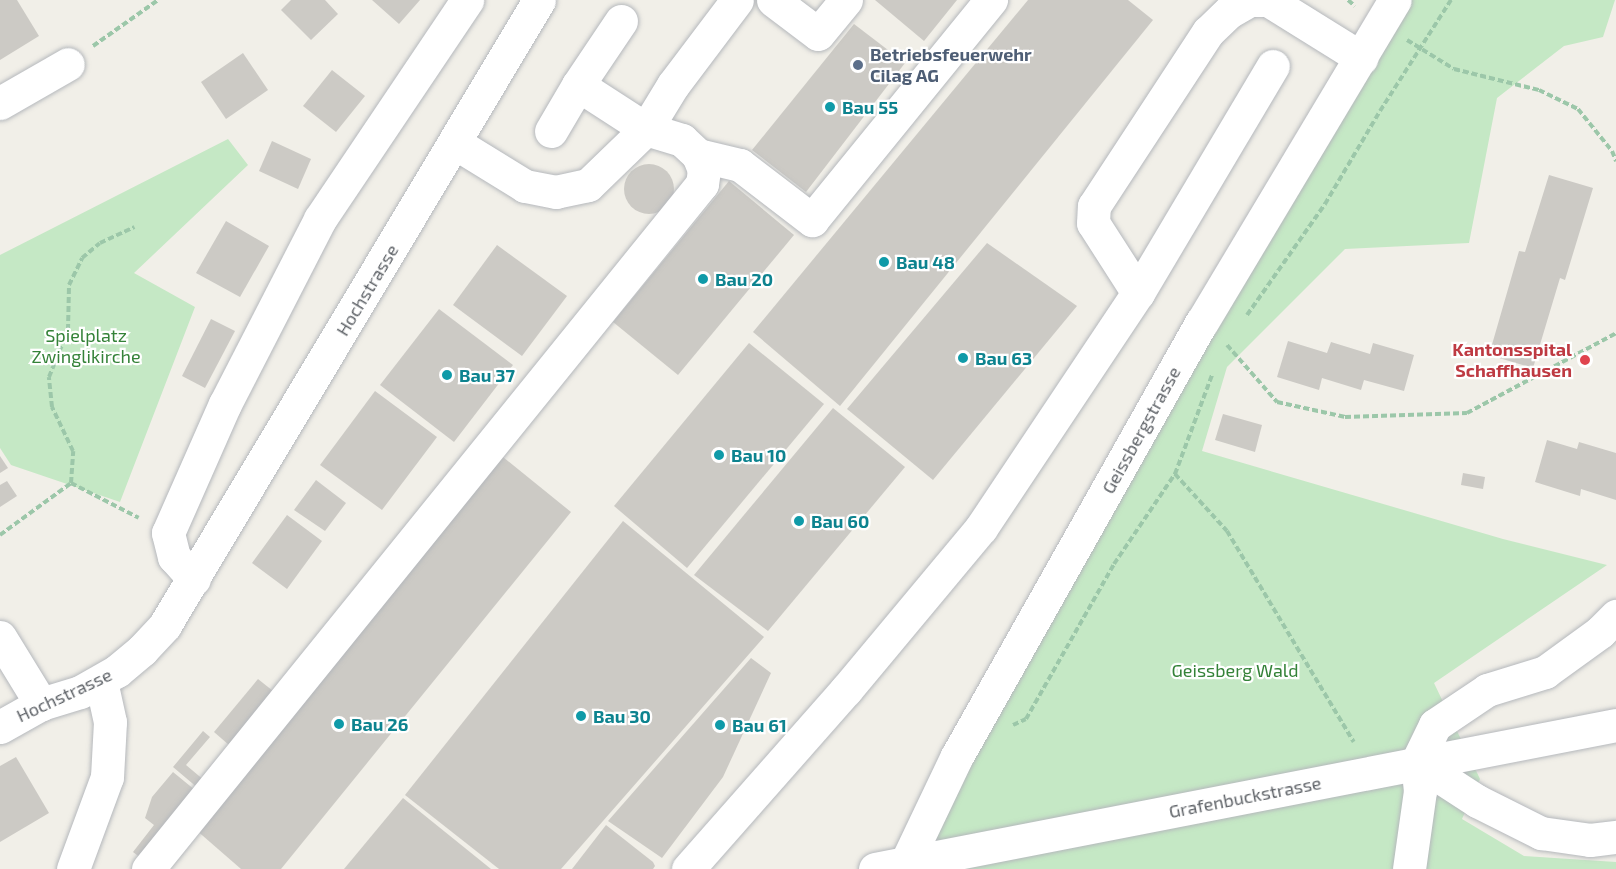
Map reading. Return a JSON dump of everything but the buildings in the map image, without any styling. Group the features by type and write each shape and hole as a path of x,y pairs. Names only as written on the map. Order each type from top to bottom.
{"street":[{"path":"194,579 174,557 168,533 225,404 320,219 467,0"},
{"name":"Hochstrasse","path":"0,727 40,704 80,692 100,681 149,643 165,625 539,0"},
{"path":"455,143 525,186 556,192 588,185 646,129 672,85 738,0"},
{"path":"773,0 818,34 846,0"},
{"path":"698,155 740,165 813,220 991,0"},
{"path":"1138,293 1093,223 1094,206 1208,32 1229,12 1250,0 1266,0 1361,58"},
{"name":"Geissbergstrasse","path":"905,866 957,756 1202,322 1388,12"},
{"path":"550,131 621,21"},
{"path":"0,103 68,64"},
{"path":"688,869 846,690 981,528 1138,293 1273,66"},
{"path":"148,869 702,184 704,170 698,155 682,140 646,129 578,85"},
{"path":"1409,869 1420,791 1417,762 1435,725 1487,690 1545,672 1600,632 1616,616"},
{"path":"0,637 40,704"},
{"path":"73,869 107,777 110,722 100,681"},
{"name":"Grafenbuckstrasse","path":"875,869 905,866 1417,762 1616,725"},
{"path":"1417,762 1477,801 1541,833 1590,840 1616,837"}],"path":[{"path":"68,64 158,0"},
{"path":"1246,316 1325,204 1380,111 1451,0"},
{"path":"1388,12 1422,48 1454,69 1539,90 1578,109 1614,151 1616,161"},
{"path":"0,535 70,483 73,451 52,407 49,377 68,330 69,285 82,258 100,243 134,227"},
{"path":"1202,322 1227,344 1277,402 1345,417 1467,413 1616,333"},
{"path":"1222,354 1233,335"},
{"path":"1006,729 1026,718 1114,564 1175,474 1214,373"},
{"path":"1175,474 1227,531 1320,682 1370,772"},
{"path":"70,483 168,533"}],"green space":[{"name":"Geissberg Wald","path":"1395,0 1615,0 1603,37 1564,46 1497,98 1469,243 1345,249 1227,367 1202,451 1503,539 1607,565 1434,683 1480,779 1462,819 1524,856 1616,862 1616,869 903,869"},
{"name":"Spielplatz Zwinglikirche","path":"228,139 248,165 134,273 195,307 120,502 11,465 0,448 0,255"}],"place":[{"name":"Betriebsfeuerwehr Cilag AG","path":"858,65"},
{"name":"Bau 55","path":"830,107"},
{"name":"Bau 48","path":"884,262"},
{"name":"Bau 20","path":"703,279"},
{"name":"Bau 63","path":"963,358"},
{"name":"Kantonsspital Schaffhausen","path":"1585,360"},
{"name":"Bau 37","path":"447,375"},
{"name":"Bau 10","path":"719,455"},
{"name":"Bau 60","path":"799,521"},
{"name":"Bau 30","path":"581,716"},
{"name":"Bau 26","path":"339,724"},
{"name":"Bau 61","path":"720,725"}]}
